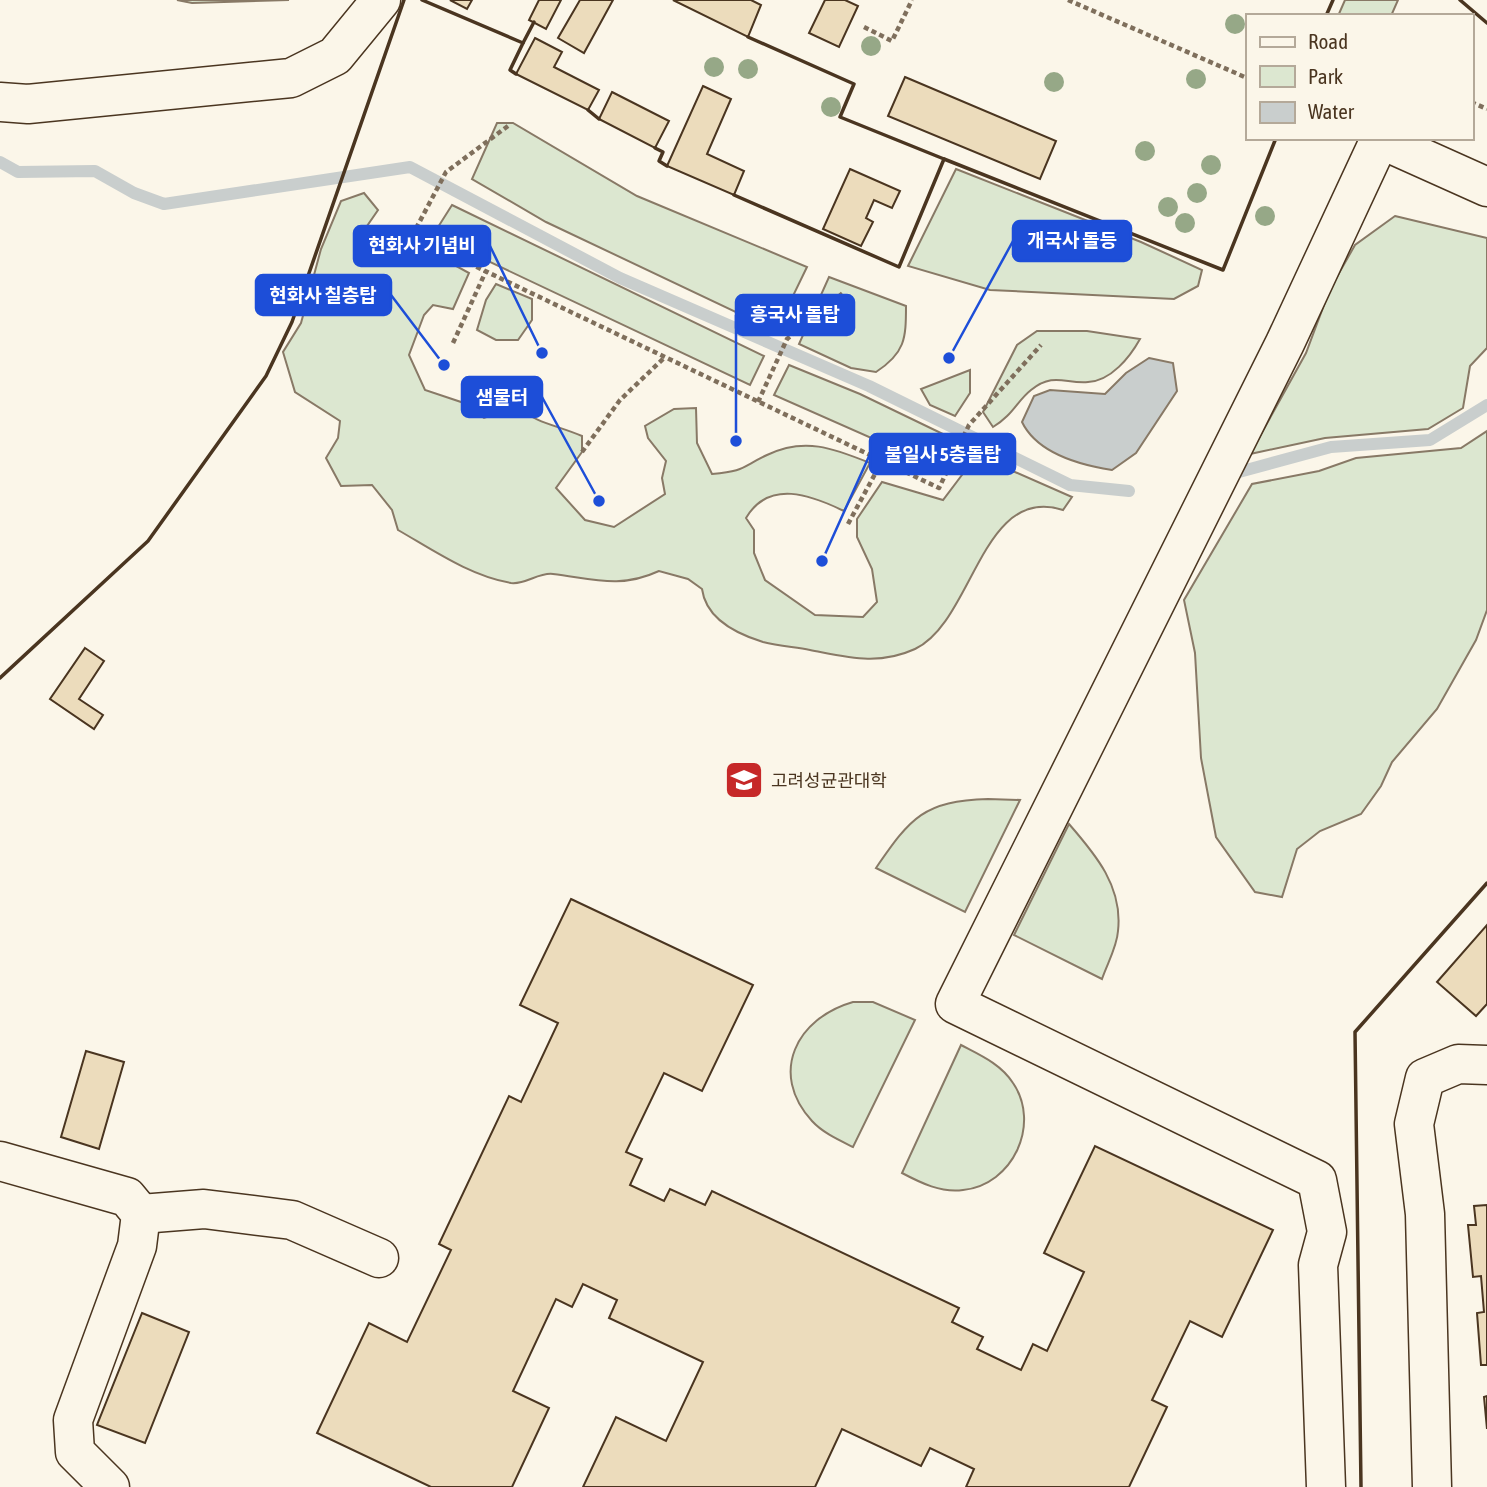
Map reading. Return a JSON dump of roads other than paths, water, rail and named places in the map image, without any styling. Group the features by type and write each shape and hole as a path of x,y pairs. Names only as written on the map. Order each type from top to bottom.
{"street":[{"path":"0,102 28,104 291,78 335,57 381,0"},
{"path":"1326,1487 1318,1265 1327,1232 1317,1180 955,1004 1285,343 1380,140"},
{"path":"1382,140 1487,187"},
{"path":"1432,1487 1425,1214 1414,1124 1425,1078 1458,1064 1487,1065"},
{"path":"0,1161 127,1197 141,1214 137,1246 73,1420 75,1452 110,1487"},
{"path":"141,1214 204,1209 292,1220 379,1258"}],"water":[{"path":"1149,358 1173,363 1177,391 1136,453 1112,470 1061,456 1038,442 1022,422 1034,396 1050,390 1105,394 1126,373"}],"waterway":[{"path":"0,162 18,172 95,171 134,193 164,204 410,167 620,278 869,386 1070,485 1129,491"},
{"path":"1239,472 1331,447 1430,440 1487,405"}],"place":[{"name":"현화사 기념비","path":"542,353"},
{"name":"개국사 돌등","path":"949,358"},
{"name":"현화사 칠층탑","path":"444,365"},
{"name":"흥국사 돌탑","path":"736,441"},
{"name":"샘물터","path":"599,501"},
{"name":"불일사 5층돌탑","path":"822,561"},
{"name":"고려성균관대학","path":"744,780"}]}
